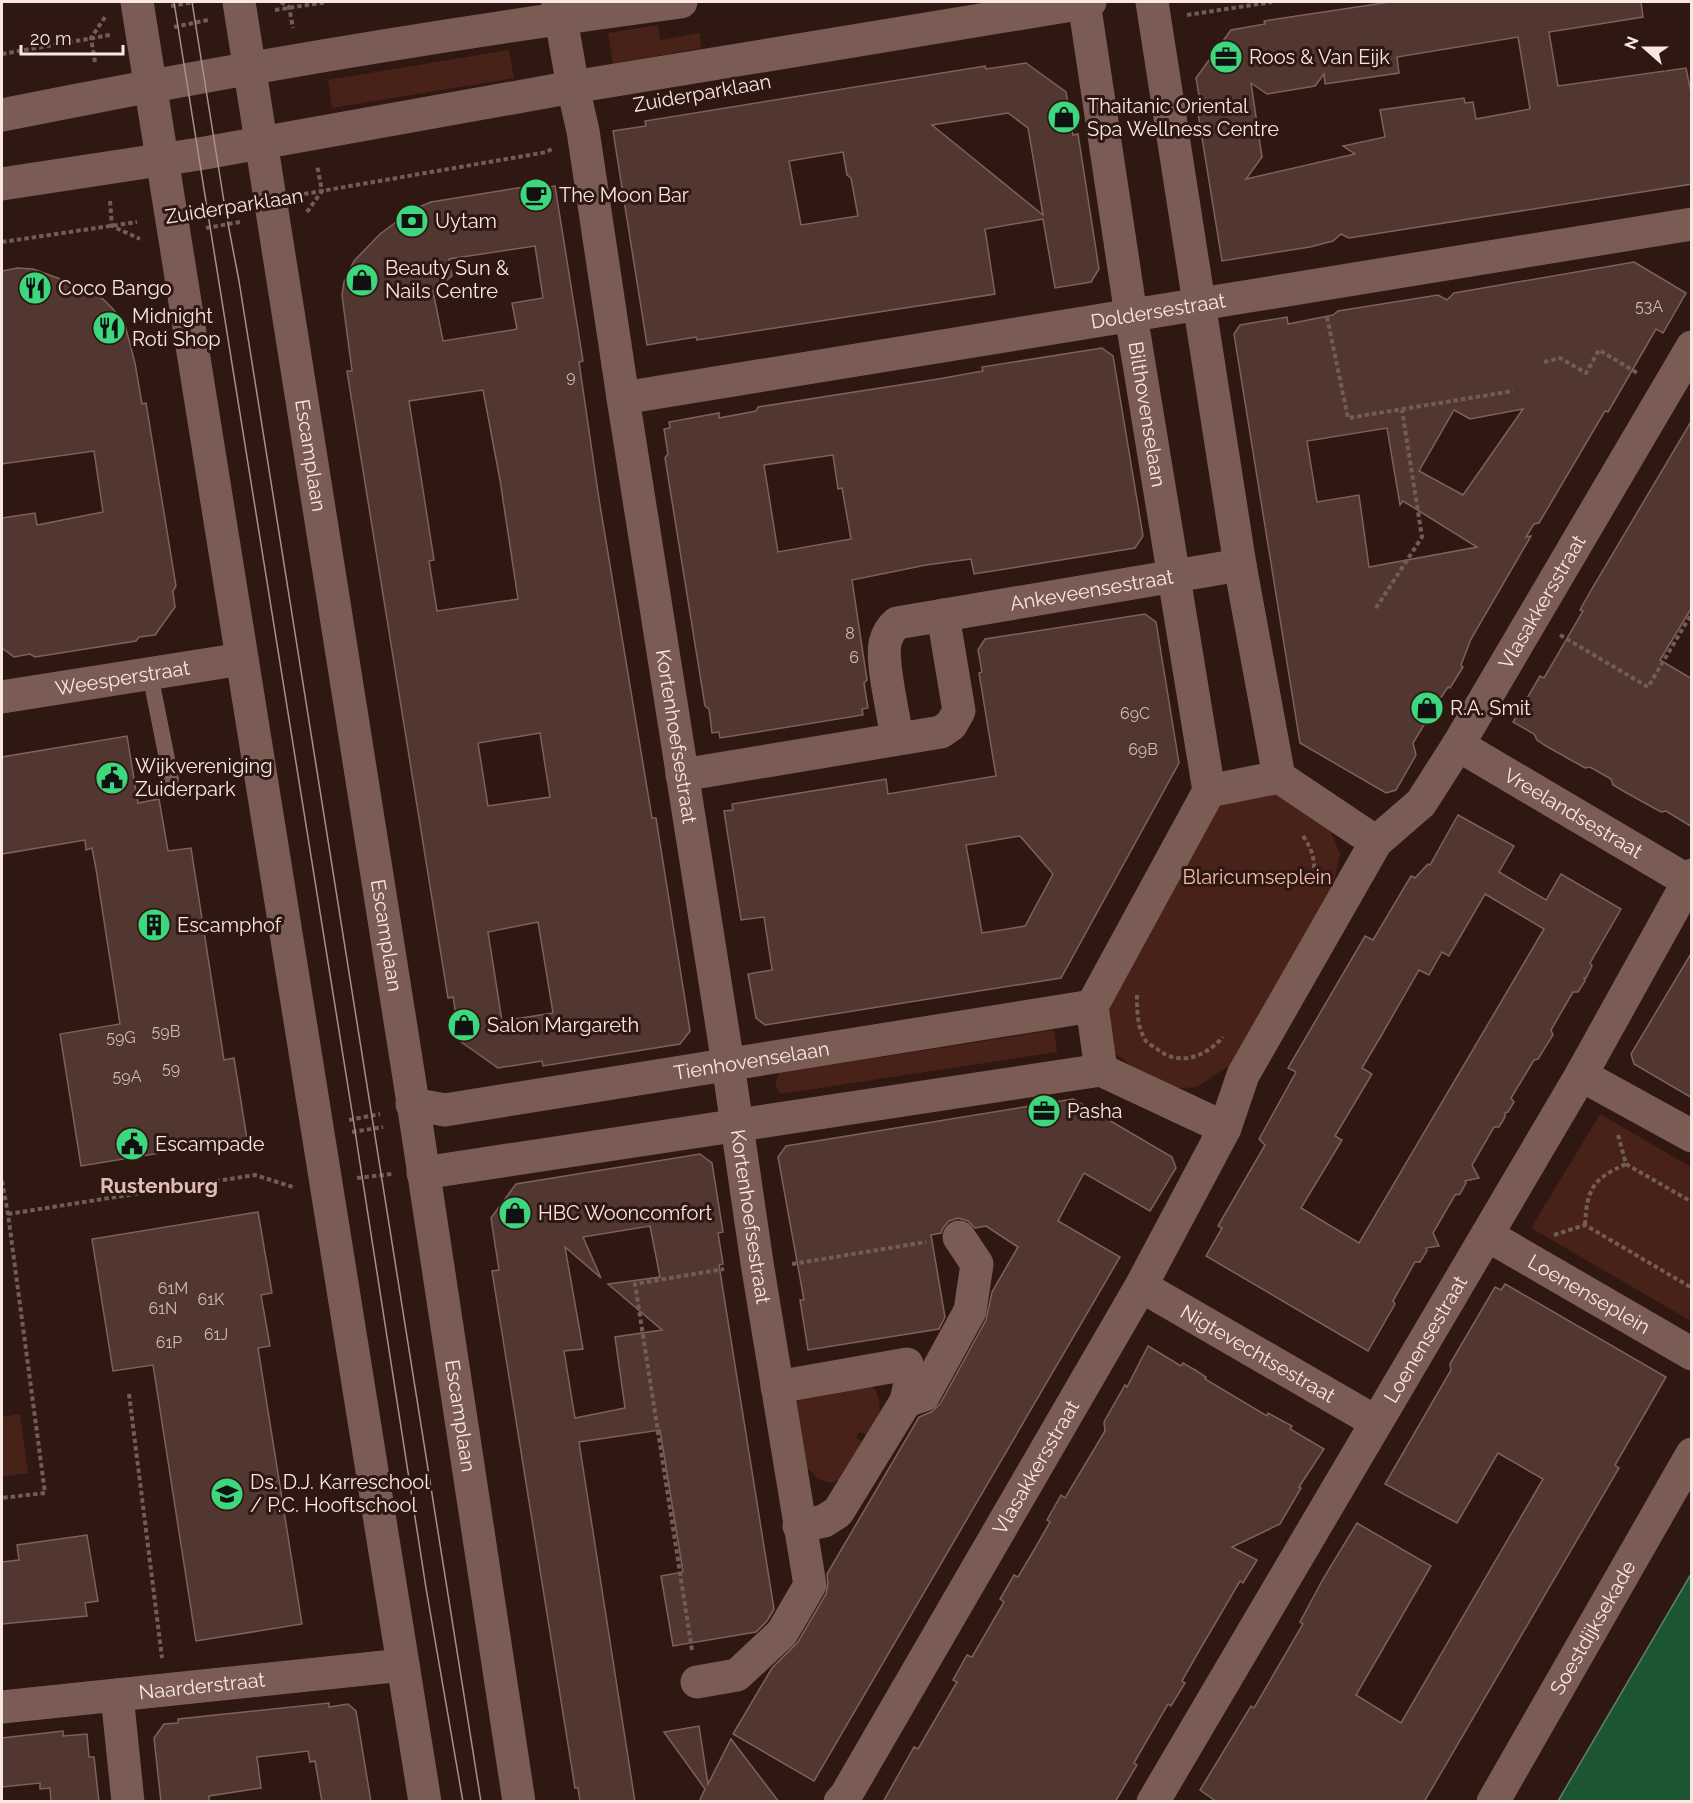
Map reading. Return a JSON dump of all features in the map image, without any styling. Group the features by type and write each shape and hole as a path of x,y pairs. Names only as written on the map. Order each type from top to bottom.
{"street":[{"path":"137,2 425,1802"},
{"name":"Escamplaan","path":"239,2 423,1171 519,1802"},
{"path":"2,115 150,85 249,69 560,9 681,2"},
{"name":"Zuiderparklaan","path":"2,184 162,160 573,87 1087,2"},
{"name":"Bilthovenselaan","path":"1087,2 1131,315 1209,791"},
{"name":"Kortenhoefsestraat","path":"560,9 583,130 758,1266 810,1585 782,1633 737,1675 697,1682"},
{"path":"1153,11 1240,565 1279,777"},
{"name":"Doldersestraat","path":"623,398 1692,224"},
{"name":"Vlasakkersstraat","path":"1376,842 1421,803 1458,746 1692,347"},
{"name":"Ankeveensestraat","path":"897,739 885,659 885,643 891,628 897,623 1240,565"},
{"path":"682,775 941,732 951,725 959,711 943,615"},
{"name":"Weesperstraat","path":"2,697 242,659"},
{"name":"Vreelandsestraat","path":"1458,746 1690,878"},
{"path":"423,1171 1101,1070 1225,1128 1243,1075 1376,842 1279,777 1209,791 1092,1006 1101,1070"},
{"name":"Loenensestraat","path":"1153,1802 1376,1422 1498,1242 1593,1081 1690,878"},
{"name":"Tienhovenselaan","path":"413,1112 445,1110 1092,1006"},
{"path":"1593,1081 1692,1136"},
{"name":"Vlasakkersstraat","path":"840,1802 1141,1286 1225,1128"},
{"path":"906,1401 924,1395 970,1311 977,1264 958,1237"},
{"name":"Loenenseplein","path":"1498,1242 1692,1354"},
{"name":"Nigtevechtsestraat","path":"1141,1286 1376,1422"},
{"path":"777,1387 907,1364 910,1383 906,1401 838,1512 824,1521 799,1526"},
{"name":"Soestdijksekade","path":"1493,1802 1692,1454"},
{"name":"Naarderstraat","path":"2,1707 403,1665"},
{"path":"117,1695 128,1802"}],"lane":[{"path":"150,674 171,779"}],"path":[{"path":"1153,11 1272,2"},
{"name":"Zuiderparklaan","path":"2,243 547,152 583,130"},
{"path":"1321,284 1348,418 1513,391"},
{"path":"1544,362 1560,358 1586,373 1599,350 1666,390"},
{"path":"1376,608 1422,537 1402,410"},
{"path":"1532,619 1648,687 1692,613"},
{"path":"1301,832 1310,846 1315,867 1313,883"},
{"path":"1137,989 1137,1019 1146,1041 1166,1056 1188,1059 1214,1046 1227,1032"},
{"path":"1593,1081 1626,1164 1692,1202"},
{"path":"318,1132 413,1112"},
{"path":"318,1132 353,1118 413,1112"},
{"path":"1586,1225 1586,1206 1591,1190 1605,1174 1626,1164"},
{"path":"8,1214 255,1175 293,1187 423,1171"},
{"path":"2,1180 45,1493 2,1498"},
{"path":"1498,1242 1586,1225 1692,1288"},
{"path":"697,1682 635,1284 958,1237"},
{"path":"129,1394 166,1690"}],"green space":[{"path":"658,25 660,40 700,33 701,48 613,64 608,33"},
{"path":"509,50 514,78 332,108 328,80"},
{"name":"Blaricumseplein","path":"1277,786 1329,827 1340,854 1332,891 1233,1063 1197,1087 1171,1089 1142,1075 1114,1052 1105,1022 1112,989 1214,809 1249,791"},
{"path":"1054,1030 1057,1052 780,1094 775,1085 779,1073"},
{"path":"1600,1114 1691,1167 1691,1321 1531,1228"},
{"path":"865,1384 875,1389 880,1408 869,1436 859,1432 856,1438 865,1443 844,1478 831,1483 818,1479 807,1467 796,1403 800,1395"},
{"path":"20,1414 28,1473 2,1477 2,1417"}],"shaded area":[{"path":"1691,1574 1691,1801 1558,1801"}],"building":[{"path":"1390,2 1641,2 1643,17 1549,32 1558,86 1686,68 1692,97 1692,184 1349,238 1341,234 1333,241 1310,247 1222,261 1198,113 1202,113 1196,78 1231,30 1265,24 1264,21","holes":["1518,37 1530,109 1476,119 1473,102 1465,103 1464,98 1380,110 1385,137 1343,146 1355,154 1246,179 1262,157 1251,83 1267,94 1315,86 1324,74 1325,84 1399,73 1397,57"]},
{"path":"1026,63 1066,92 1073,135 1078,134 1099,269 1091,282 1055,288 1043,219 985,229 995,294 697,340 696,337 647,345 613,131 646,126 645,121 985,66 986,69","holes":["1008,113 1028,128 1043,215 932,125","843,152 847,175 851,178 858,216 801,225 789,161"]},
{"path":"536,185 537,189 555,186 583,361 579,362 599,499 652,818 656,818 690,1031 680,1044 543,1066 542,1061 498,1068 460,1041 453,997 448,998 347,371 352,371 342,295 344,282 354,261 380,234 414,209 431,202","holes":["535,246 543,298 512,303 517,329 443,341 433,291 452,276 449,259","483,390 500,480 518,599 437,611 429,561 434,560 409,401","540,733 550,797 488,806 478,743","538,922 553,1013 502,1021 488,932"]},
{"path":"1634,262 1686,293 1663,333 1656,329 1539,523 1534,524 1526,537 1531,536 1471,639 1461,665 1463,667 1413,743 1416,755 1396,790 1386,793 1300,743 1234,334 1240,325 1287,317 1288,324 1333,315 1338,311 1438,295 1447,300 1454,293","holes":["1523,409 1463,495 1419,471 1454,410 1470,419","1387,428 1400,505 1403,501 1477,547 1369,567 1359,495 1317,502 1307,441"]},
{"path":"17,268 33,269 66,281 103,299 125,325 142,404 146,403 176,586 173,591 175,607 155,635 139,637 136,641 35,657 30,654 14,657 2,648 2,518 35,513 37,525 103,512 94,451 2,464 2,271"},
{"path":"1102,348 1113,356 1143,536 1135,548 974,574 971,559 926,565 852,580 867,680 864,683 868,708 862,709 863,715 720,738 719,732 712,733 709,709 705,706 665,458 668,454 664,429 670,428 669,422 719,413 719,418 756,411 758,407 983,371 982,367","holes":["833,455 838,489 842,488 851,539 778,552 764,465"]},
{"path":"1692,420 1692,607 1660,660 1692,679 1692,827 1666,811 1661,812 1613,785 1611,779 1590,767 1585,768 1546,746 1537,740 1534,734 1513,722 1540,676 1544,678 1583,611 1580,610 1590,592"},
{"path":"1145,614 1156,622 1179,763 1061,978 765,1025 756,1018 748,974 772,970 764,917 741,920 724,811 733,810 732,804 886,779 888,794 996,776 979,673 982,672 978,650 985,639","holes":["1020,836 1053,874 1025,926 982,933 966,845"]},
{"path":"127,736 138,803 159,799 168,851 191,848 224,1060 234,1058 247,1139 81,1166 60,1034 120,1024 92,848 86,850 85,840 2,854 2,757"},
{"path":"1458,815 1514,846 1499,872 1546,900 1561,874 1621,909 1590,963 1592,966 1584,978 1585,981 1578,992 1573,992 1551,1030 1553,1035 1538,1059 1534,1060 1511,1098 1514,1102 1505,1113 1499,1127 1494,1127 1472,1165 1479,1178 1465,1181 1460,1194 1455,1195 1433,1233 1439,1246 1426,1248 1427,1251 1420,1262 1415,1262 1393,1301 1395,1304 1368,1351 1206,1256 1222,1228 1218,1226 1265,1145 1259,1139 1296,1072 1288,1068 1365,936 1373,940 1411,876 1415,878 1428,864 1430,865","holes":["1485,894 1544,929 1359,1243 1301,1208 1342,1140 1335,1136 1372,1074 1362,1068 1419,970 1429,975 1442,952 1449,956"]},
{"path":"1692,952 1692,1098 1634,1064 1631,1054"},
{"path":"1073,1099 1172,1157 1176,1168 1150,1211 1084,1173 1058,1221 1120,1257 814,1781 733,1734 772,1668 798,1642 826,1594 827,1574 919,1417 931,1412 940,1404 986,1320 992,1292 1018,1247 986,1226 975,1228 968,1221 958,1218 949,1221 941,1233 931,1235 945,1317 939,1329 808,1350 800,1300 804,1300 778,1157 786,1146"},
{"path":"700,1154 712,1163 723,1232 718,1233 723,1264 719,1265 774,1609 767,1621 756,1632 673,1646 661,1576 683,1572 660,1430 579,1442 635,1802 580,1802 578,1788 575,1788 492,1271 499,1270 491,1218 516,1184","holes":["650,1226 660,1277 608,1284 662,1330 615,1337 625,1408 575,1418 564,1351 583,1349 565,1247 601,1278 583,1237"]},
{"path":"258,1212 272,1293 261,1295 270,1346 258,1348 302,1624 196,1641 153,1365 113,1371 92,1239"},
{"path":"1505,1284 1666,1377 1615,1465 1619,1468 1424,1802 1217,1802 1200,1790 1251,1706 1254,1708 1303,1624 1300,1622 1323,1579 1357,1523 1431,1566 1356,1695 1401,1723 1543,1479 1498,1453 1457,1523 1385,1484 1451,1370 1450,1364 1495,1287 1501,1290"},
{"path":"1148,1346 1181,1366 1183,1363 1195,1370 1206,1377 1205,1379 1267,1416 1268,1413 1292,1426 1290,1429 1324,1449 1299,1487 1301,1488 1280,1524 1232,1547 1257,1560 1243,1583 1240,1581 1182,1681 1185,1683 1171,1706 1168,1704 1139,1754 1134,1763 1137,1765 1115,1802 883,1802 914,1747 918,1749 957,1682 953,1680 967,1655 972,1657 1004,1602 1000,1599 1014,1575 1018,1577 1034,1550 1050,1522 1047,1520 1061,1495 1065,1498 1105,1431 1104,1422 1125,1385 1127,1387"},
{"path":"87,1535 98,1601 85,1603 87,1616 2,1624 2,1562 19,1560 17,1545"},
{"path":"329,1703 329,1707 348,1704 356,1711 371,1802 322,1802 315,1761 310,1762 308,1751 257,1757 261,1788 209,1796 209,1802 161,1802 154,1738 164,1724 178,1723 178,1719"},
{"path":"699,1726 708,1784 731,1739 779,1802 699,1802 705,1789 664,1732"},
{"path":"63,1731 63,1736 87,1734 89,1757 94,1757 99,1802 51,1802 50,1788 40,1789 40,1783 2,1787 2,1738"}],"tram line":[{"path":"174,2 426,1588 463,1802"},
{"path":"192,2 239,281 481,1802"}],"place":[{"name":"Roos & Van Eijk","path":"1226,57"},
{"name":"Thaitanic Oriental Spa Wellness Centre","path":"1064,117"},
{"name":"The Moon Bar","path":"536,195"},
{"name":"Uytam","path":"412,221"},
{"name":"Beauty Sun & Nails Centre","path":"362,280"},
{"name":"Coco Bango","path":"35,288"},
{"name":"Midnight Roti Shop","path":"109,328"},
{"name":"R.A. Smit","path":"1427,708"},
{"name":"Wijkvereniging Zuiderpark","path":"112,778"},
{"name":"Escamphof","path":"154,925"},
{"name":"Salon Margareth","path":"464,1025"},
{"name":"Pasha","path":"1044,1111"},
{"name":"Escampade","path":"132,1144"},
{"name":"HBC Wooncomfort","path":"515,1213"},
{"name":"Ds. D.J. Karreschool / P.C. Hooftschool","path":"227,1494"}],"district":[{"name":"Rustenburg","path":"159,1186"}]}
